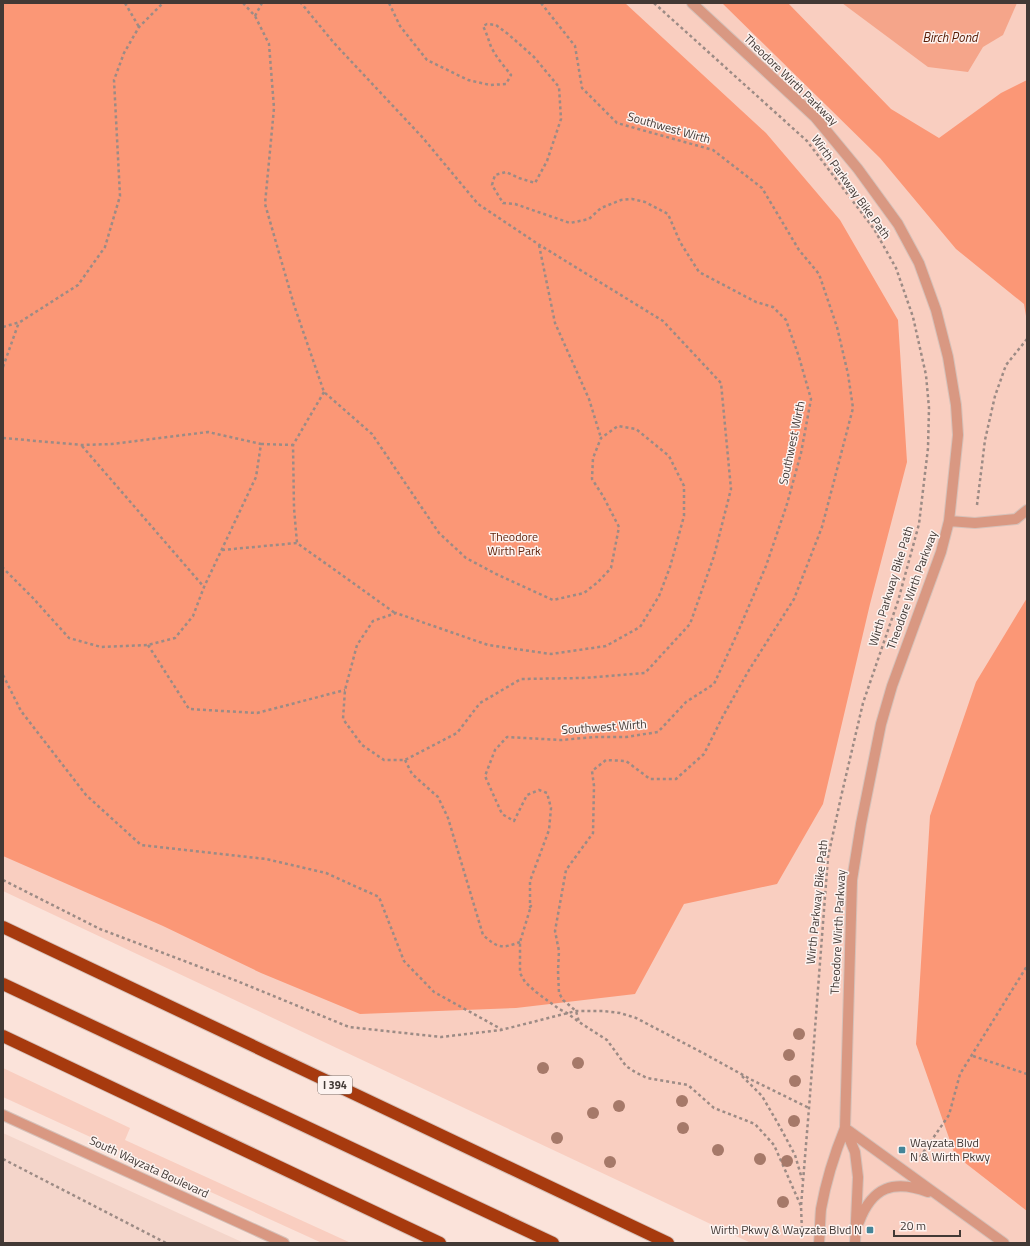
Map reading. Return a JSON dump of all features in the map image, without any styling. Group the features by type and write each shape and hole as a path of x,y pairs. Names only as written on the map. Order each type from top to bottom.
{"highway":[{"name":"I 394","path":"3,927 668,1243"},
{"path":"3,984 553,1243"},
{"path":"3,1036 440,1243"}],"street":[{"name":"Theodore Wirth Parkway","path":"692,3 815,117 863,175 898,224 919,263 936,310 946,350 956,405 958,435 950,521 941,552 892,686 881,724 861,824 852,880 845,1128 827,1178 821,1210 819,1243"},
{"path":"950,521 975,523 1016,519 1027,510"},
{"name":"South Wayzata Boulevard","path":"3,1115 284,1243"},
{"name":"Theodore Wirth Parkway","path":"845,1128 855,1152 858,1177 855,1243"},
{"path":"845,1128 1004,1243"},
{"path":"856,1232 863,1211 870,1200 880,1192 893,1187 906,1186 919,1188 940,1196"}],"path":[{"path":"125,3 139,27"},
{"path":"3,327 20,322 78,285 105,247 120,196 114,80 124,53 139,27 163,3"},
{"path":"221,550 297,543 396,613 488,645 551,654 606,646 640,627 659,596 670,567 684,516 684,486 669,456 636,429 618,426 601,438 594,458 592,480 603,496 618,527 611,568 598,582 584,593 553,600 466,558 439,533 372,434 324,392 294,305 266,204 274,108 269,44 255,16 243,3"},
{"path":"255,16 262,3"},
{"path":"301,3 334,43 423,138 478,204 538,244 663,321 721,384 731,488 730,496 714,556 690,624 645,673 583,678 521,679 480,703 457,733 405,760 384,760 362,745 343,719 345,690 356,645 373,621 396,613"},
{"name":"Southwest Wirth","path":"389,3 400,26 427,60 468,80 490,85 506,84 511,75 493,50 483,26 488,24 496,26 534,57 559,87 561,119 547,161 535,183 506,172 495,175 492,185 503,203 515,204 570,223 589,219 601,208 622,200 632,199 645,202 668,214 680,242 699,272 756,302 773,307 786,320 799,357 811,399 801,453 787,504 766,566 714,684 686,702 658,732 626,737 596,737 561,740 507,737 495,750 485,776 502,814 514,821 527,795 539,790 547,793 551,808 549,830 530,881 530,907 531,906 520,942 521,978 558,1009 567,1013 607,1040 626,1066 635,1072 647,1078 688,1085 714,1108 754,1124 774,1145 800,1206"},
{"name":"Southwest Wirth","path":"541,3 575,46 582,88 617,123 713,150 762,188 799,250 819,274 837,327 854,408 822,527 794,599 749,670 704,754 676,779 650,779 626,761 606,760 592,771 594,786 593,833 566,870 555,931 559,951 559,993 576,1011"},
{"name":"Wirth Parkway Bike Path","path":"654,3 807,141 874,230 896,268 913,317 926,375 929,408 928,448 919,524 898,601 863,702 840,797 828,857 800,1206 802,1236"},
{"path":"538,244 555,323 589,400 601,438"},
{"path":"3,367 20,322"},
{"path":"977,505 985,440 995,396 1006,365 1027,339"},
{"path":"297,543 294,508 293,445 324,392"},
{"path":"3,438 82,445 112,444 208,432 262,444 293,445"},
{"path":"3,568 32,597 69,638 101,647 148,645 175,638 193,616 204,587 256,477 262,444"},
{"path":"82,445 204,587"},
{"path":"148,645 188,709 257,713 345,690"},
{"path":"3,675 21,711 86,795 141,845 266,859 326,873 379,897 404,961 434,992 501,1030"},
{"path":"405,760 412,774 438,797 448,818 483,935 494,944 506,947 520,942"},
{"path":"3,880 100,929 237,981 348,1027 440,1036 501,1030 576,1011 603,1011 620,1013 636,1018 703,1052 741,1074 809,1108"},
{"path":"920,1158 949,1115 960,1074 973,1056 1027,966"},
{"path":"576,1011 579,1022"},
{"path":"973,1056 1027,1074"},
{"path":"741,1074 762,1096 780,1127 794,1155 803,1181"},
{"path":"3,1159 166,1243"}],"shaded area":[{"path":"3,1133 244,1243 3,1243"}],"green space":[{"name":"Theodore Wirth Park","path":"3,3 1027,3 1027,1243 751,1243 3,891"},
{"name":"Theodore Wirth Park","path":"3,3 625,3 766,133 840,220 898,320 907,462 870,604 823,804 777,884 684,904 635,994 516,1008 360,1014 261,973 163,926 3,856"},
{"path":"722,3 788,3 891,109 939,138 1001,93 1027,80 1027,322 1024,304 956,249 880,158"},
{"path":"1027,598 1027,1211 955,1155 916,1044 930,816 976,682"},
{"path":"3,1068 130,1128 125,1140 351,1243 322,1243 3,1097"}],"water":[{"name":"Birch Pond","path":"842,3 1017,3 1003,35 983,47 968,72 928,67"}],"place":[{"name":"Wayzata Blvd N & Wirth Pkwy","path":"902,1150"},
{"name":"Wirth Pkwy & Wayzata Blvd N","path":"870,1230"}]}
